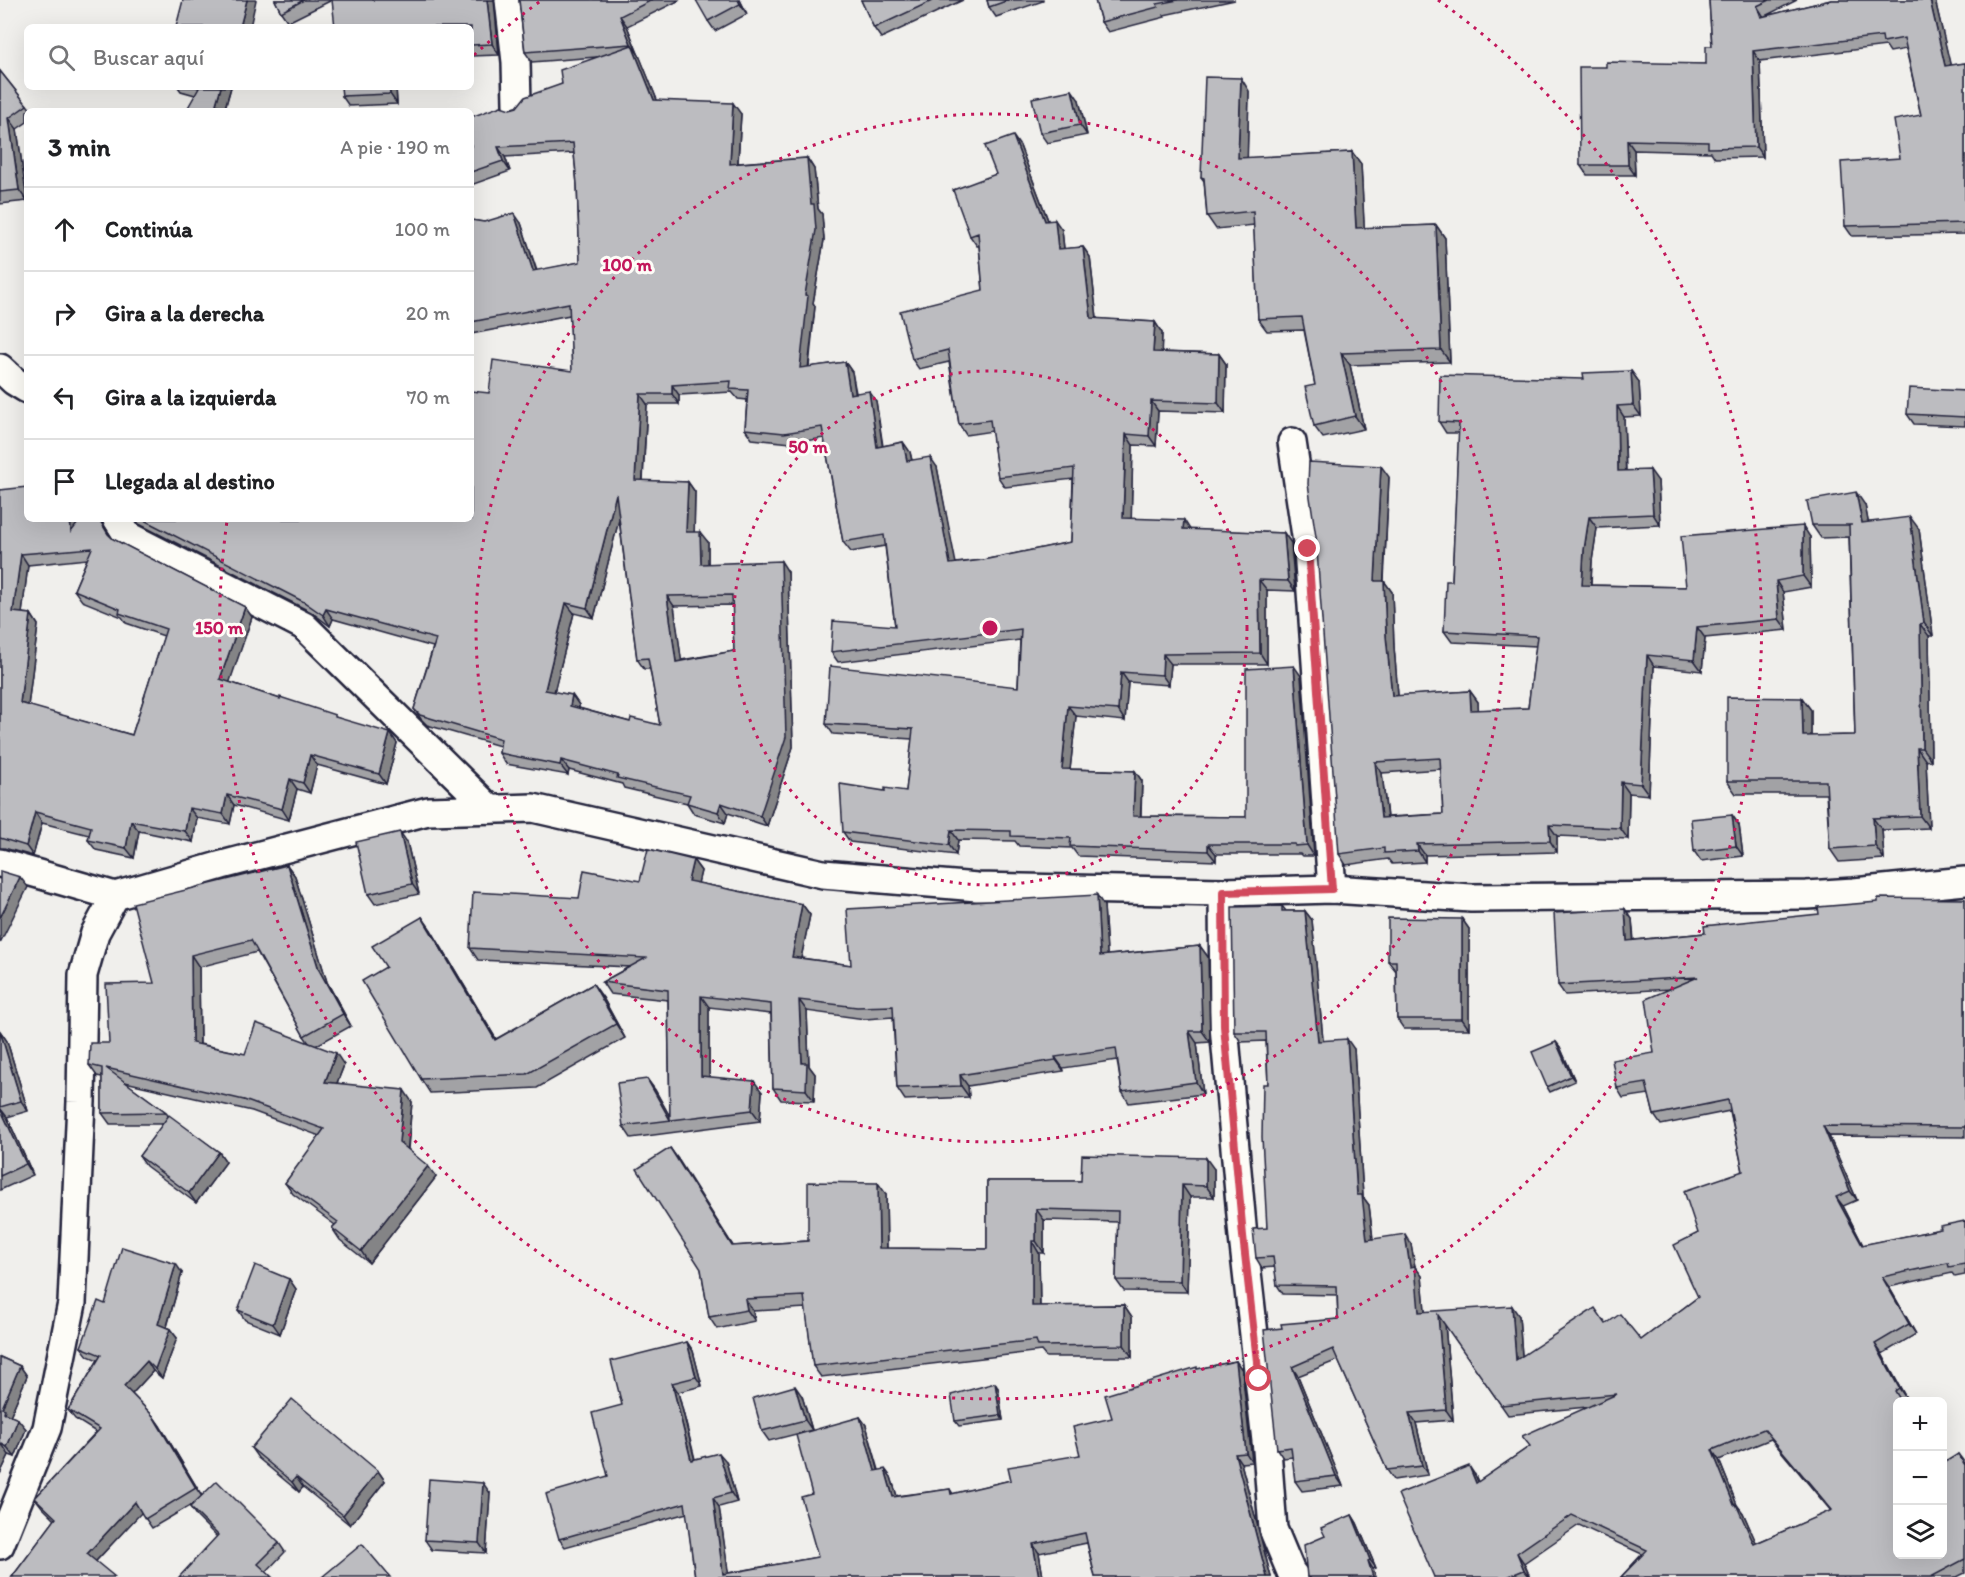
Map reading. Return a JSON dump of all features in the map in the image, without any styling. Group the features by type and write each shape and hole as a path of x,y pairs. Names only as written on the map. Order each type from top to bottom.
{"street":[{"path":"509,0 516,62 517,104"},
{"path":"0,368 24,387"},
{"path":"1292,442 1308,549 1332,889"},
{"path":"119,522 128,536 304,626 490,809"},
{"path":"0,863 115,896 222,865 428,811 533,808 823,874 977,887 1223,892 1332,889 1471,898 1808,895 1965,881"},
{"path":"1223,892 1224,1026 1243,1236 1268,1450 1273,1529 1294,1577"},
{"path":"0,1545 47,1428 72,1303 81,1102 83,975 95,933 115,896"}],"building":[{"path":"183,0 247,0 241,24 177,24"},
{"path":"275,0 304,0 281,12"},
{"path":"332,0 487,0 492,44 474,45 474,24 335,24"},
{"path":"519,0 652,0 620,16 631,44 525,52"},
{"path":"696,0 738,0 740,4 708,21"},
{"path":"861,0 934,0 874,28"},
{"path":"987,0 1009,0 989,7"},
{"path":"1095,0 1178,0 1157,4 1158,7 1101,22"},
{"path":"1709,0 1770,0 1757,6 1761,17 1831,0 1930,0 1945,66 1965,63 1965,223 1845,226 1841,162 1900,158 1894,120 1921,115 1904,38 1883,42 1882,36 1753,51 1756,147 1708,148 1708,142 1627,140 1628,165 1580,165 1579,67 1606,67 1606,62 1706,64 1706,46 1712,46"},
{"path":"632,45 654,100 733,103 730,164 807,158 816,230 805,295 808,296 800,368 845,362 850,394 869,391 877,447 903,442 907,461 930,457 950,564 983,560 1071,542 1074,468 998,477 990,420 959,424 948,350 912,359 900,311 983,290 978,233 970,236 953,190 996,174 985,146 1013,136 1045,221 1055,220 1058,249 1083,247 1091,318 1155,322 1153,352 1219,354 1218,403 1151,401 1149,436 1126,434 1123,518 1184,520 1183,529 1284,533 1288,581 1259,580 1260,653 1163,654 1162,675 1121,672 1118,710 1068,706 1062,769 1135,771 1133,816 1246,817 1246,669 1294,666 1307,845 1208,844 1208,851 1070,846 1071,838 1011,836 1011,831 951,830 949,845 843,832 840,784 885,791 885,788 906,791 913,729 826,724 830,666 1018,687 1021,629 831,652 833,621 895,626 884,535 843,542 822,427 784,433 745,429 748,390 730,389 731,381 672,385 672,394 640,394 635,480 688,482 686,532 700,532 701,564 781,561 786,737 760,816 721,803 718,812 687,803 690,795 617,778 618,775 561,760 560,765 499,753 501,739 420,715 414,709 436,639 326,609 323,615 304,602 148,522 474,522 474,391 489,393 493,360 572,371 569,303 474,321 474,220 484,222 514,213 533,271 580,262 573,143 498,147 503,161 474,171 474,116 501,106 510,109 517,107 525,97 562,84 560,70","holes":["616,494 637,659 648,658 660,725 631,718 630,722 570,706 572,695 545,690 566,603 587,608","732,595 734,651 676,662 667,596"]},
{"path":"0,71 27,105 9,118 19,190 0,192"},
{"path":"1205,77 1241,78 1238,158 1352,152 1356,228 1436,225 1441,350 1341,353 1355,416 1314,426 1305,387 1315,385 1302,317 1258,319 1253,211 1207,216 1204,178 1201,177"},
{"path":"198,90 220,90 216,104 223,108 188,108"},
{"path":"341,90 389,90 390,94 342,96"},
{"path":"1072,90 1080,125 1040,133 1032,98"},
{"path":"1631,371 1633,405 1617,406 1618,471 1650,470 1653,514 1589,517 1582,585 1686,587 1681,536 1803,526 1803,576 1776,581 1779,619 1697,627 1694,660 1647,655 1641,784 1621,782 1620,828 1549,825 1550,841 1417,844 1418,851 1384,853 1384,848 1339,854 1316,537 1308,484 1309,462 1381,466 1375,581 1384,581 1386,636 1392,696 1470,691 1471,710 1528,708 1537,636 1444,631 1446,581 1452,581 1459,423 1439,422 1440,375 1584,379 1583,373","holes":["1440,758 1443,814 1381,818 1375,762"]},
{"path":"1909,388 1965,391 1965,417 1907,414"},
{"path":"24,487 24,522 70,522 71,532 79,522 101,522 113,539 245,607 220,679 390,733 379,774 310,755 303,783 290,779 282,809 227,795 223,814 189,808 185,831 131,821 126,848 88,840 91,827 35,812 26,846 0,838 0,490","holes":["92,548 74,590 120,609 119,613 166,629 132,735 20,703 31,614 13,612 21,554"]},
{"path":"1856,492 1862,523 1910,517 1924,623 1920,624 1922,748 1917,748 1920,816 1873,818 1875,846 1830,849 1826,781 1727,781 1727,697 1802,698 1803,736 1855,735 1849,525 1812,525 1807,501"},
{"path":"1732,815 1736,846 1694,851 1691,819"},
{"path":"400,832 412,884 368,894 356,842"},
{"path":"648,849 693,860 688,881 802,904 792,957 851,965 847,909 1097,895 1100,956 1200,946 1202,1031 1189,1031 1196,1082 1122,1092 1116,1048 960,1075 961,1086 897,1088 893,1006 857,1007 799,1000 802,1063 807,1063 806,1090 773,1088 771,1004 701,996 701,1076 754,1081 752,1110 623,1126 617,1083 647,1079 670,1120 668,990 602,982 646,958 470,948 473,892 579,898 584,870 640,881"},
{"path":"287,865 319,970 343,1014 304,1036 251,940 191,955 192,1043 245,1054 256,1023 336,1053 325,1082 404,1090 399,1142 428,1166 361,1251 332,1228 338,1222 285,1183 324,1129 244,1100 106,1068 166,1112 102,1113 102,1068 89,1065 90,1043 109,1043 106,984 154,983 133,903"},
{"path":"0,871 20,877 0,918"},
{"path":"1878,898 1965,899 1965,1127 1823,1126 1850,1191 1836,1197 1862,1245 1941,1229 1940,1226 1965,1221 1965,1264 1949,1267 1948,1263 1882,1277 1909,1324 1875,1344 1899,1388 1895,1391 1899,1397 1893,1397 1893,1559 1947,1559 1947,1461 1958,1454 1965,1465 1965,1559 1931,1577 1621,1577 1647,1550 1572,1515 1517,1553 1524,1570 1507,1577 1434,1577 1398,1494 1469,1466 1476,1483 1530,1446 1522,1436 1617,1394 1501,1405 1438,1315 1446,1410 1409,1413 1422,1466 1387,1470 1333,1349 1292,1367 1336,1476 1295,1481 1291,1447 1277,1449 1264,1330 1282,1328 1281,1324 1338,1319 1337,1286 1277,1285 1273,1257 1256,1258 1253,1229 1267,1228 1262,1137 1263,1084 1268,1084 1266,1032 1234,1032 1232,907 1282,906 1282,911 1305,911 1318,1041 1347,1039 1357,1195 1362,1195 1367,1240 1405,1234 1410,1267 1415,1266 1419,1312 1512,1306 1516,1360 1595,1308 1606,1324 1620,1314 1641,1340 1698,1297 1674,1245 1698,1233 1684,1191 1743,1171 1728,1100 1654,1115 1646,1083 1617,1088 1612,1060 1654,1053 1646,999 1698,977 1558,985 1554,913 1625,909 1627,941 1705,933 1704,926 1819,914 1818,907 1878,902","holes":["1764,1429 1832,1510 1754,1544 1736,1504 1734,1505 1712,1450"]},
{"path":"422,917 495,1040 593,984 616,1024 527,1074 421,1079 362,981 386,967 372,946"},
{"path":"1388,918 1462,919 1462,1019 1397,1019 1396,961 1388,961"},
{"path":"0,1031 21,1101 0,1107"},
{"path":"1556,1042 1571,1076 1547,1087 1532,1052"},
{"path":"0,1108 26,1164 0,1176"},
{"path":"169,1115 219,1152 189,1193 139,1156"},
{"path":"670,1148 732,1246 808,1241 808,1182 878,1183 879,1248 987,1249 987,1181 1081,1181 1082,1155 1206,1158 1206,1186 1182,1185 1180,1281 1116,1280 1118,1211 1036,1209 1036,1241 1032,1241 1032,1306 1124,1305 1124,1345 1038,1346 1036,1340 813,1366 804,1296 745,1299 747,1310 709,1317 701,1269 637,1169"},
{"path":"122,1247 176,1264 158,1324 170,1329 155,1369 147,1361 124,1386 153,1416 196,1488 145,1519 135,1502 87,1554 115,1577 12,1577 56,1518 35,1498 100,1429 68,1410 101,1355 81,1347 98,1301 105,1304"},
{"path":"255,1265 289,1279 273,1324 238,1310"},
{"path":"687,1342 696,1377 672,1383 691,1460 719,1453 731,1493 713,1498 723,1574 818,1557 801,1497 812,1494 796,1435 860,1417 875,1471 885,1469 893,1497 950,1489 951,1494 1011,1480 1008,1467 1080,1455 1073,1427 1112,1418 1105,1395 1197,1367 1197,1369 1236,1361 1246,1453 1235,1454 1267,1577 1095,1577 1085,1533 1033,1544 1039,1577 695,1577 685,1503 559,1539 546,1494 608,1476 592,1413 622,1405 611,1361"},
{"path":"0,1357 20,1366 2,1408 5,1409 4,1413 18,1419 7,1447 2,1444 0,1448"},
{"path":"995,1383 1000,1415 955,1421 951,1395"},
{"path":"795,1386 805,1420 762,1431 753,1398"},
{"path":"292,1399 378,1471 343,1515 296,1477 292,1482 251,1448"},
{"path":"429,1479 483,1483 479,1543 425,1540"},
{"path":"217,1481 279,1543 258,1564 272,1577 179,1577 218,1535 190,1507"},
{"path":"1352,1515 1370,1560 1368,1561 1373,1577 1307,1577 1304,1545 1325,1536 1321,1528"},
{"path":"362,1544 390,1577 322,1577"}],"route":[{"path":"1259,1379 1243,1236 1224,1026 1223,892 1332,889 1308,549"}]}
